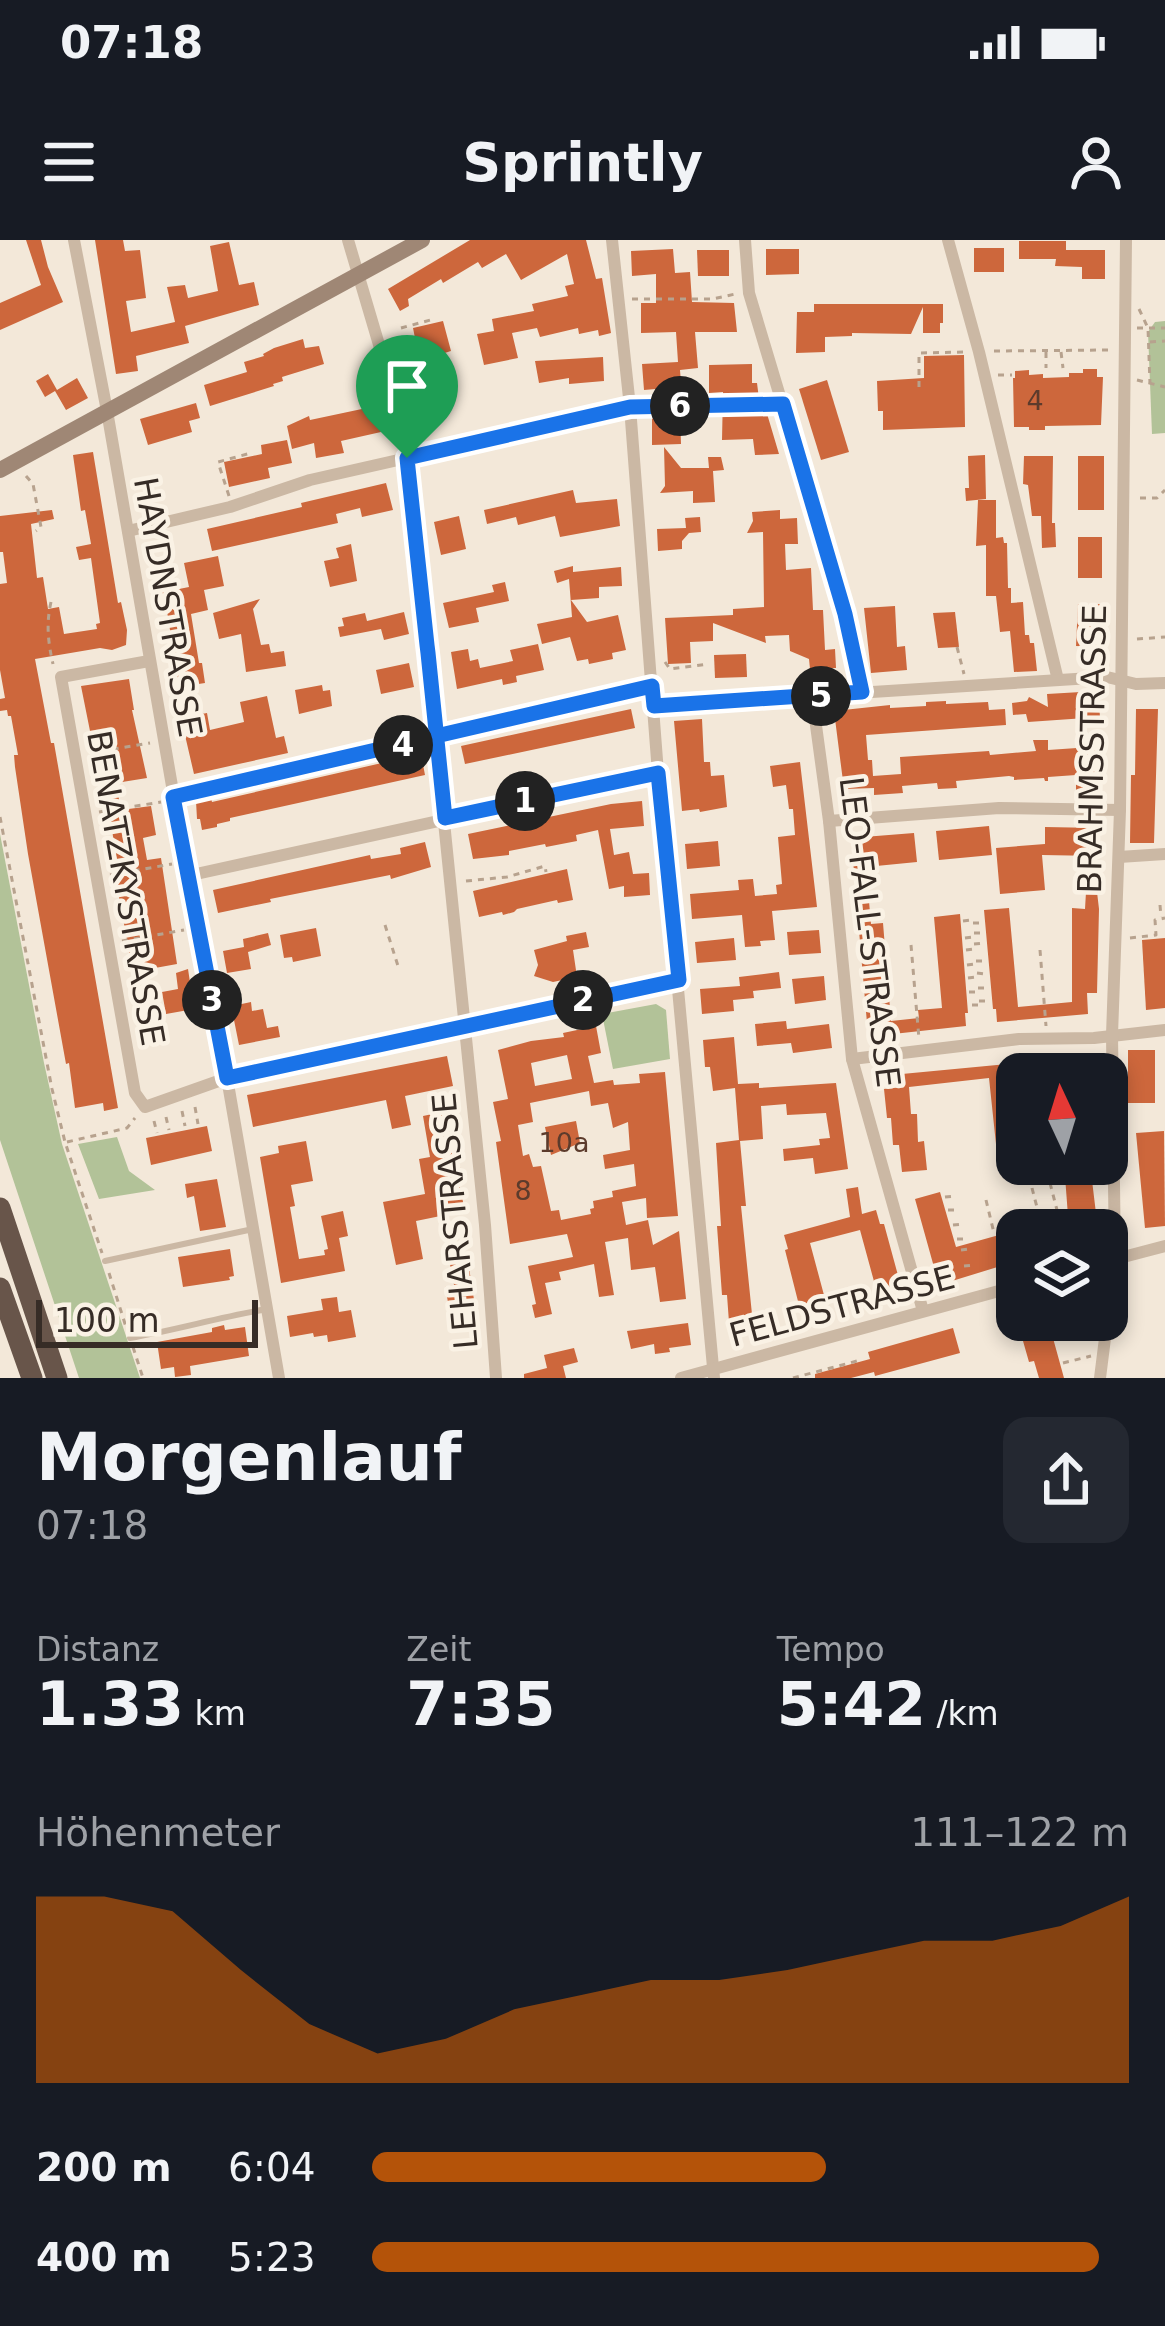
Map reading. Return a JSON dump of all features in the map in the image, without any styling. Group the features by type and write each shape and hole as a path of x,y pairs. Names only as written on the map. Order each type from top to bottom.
{"highway":[{"path":"0,1208 57,1378"},
{"path":"0,1288 32,1378"}],"main road":[{"path":"0,470 22,468 107,412 422,240"}],"street":[{"name":"HAYDNSTRASSE","path":"74,240 279,1378"},
{"name":"LEHARSTRASSE","path":"348,240 393,392 407,458 485,1225 496,1378"},
{"path":"612,240 714,1374"},
{"path":"745,240 749,289 845,614 862,692"},
{"path":"948,240 1058,680"},
{"name":"BRAHMSSTRASSE","path":"1111,1209 1126,240"},
{"path":"487,441 630,407"},
{"path":"128,531 233,506 310,479 407,458"},
{"path":"61,677 149,661"},
{"name":"BENATZKYSTRASSE","path":"61,677 135,1093 145,1107"},
{"path":"654,706 1107,677 1136,684 1165,683"},
{"name":"LEO-FALL-STRASSE","path":"812,696 852,1059 923,1311"},
{"path":"186,868 658,773"},
{"path":"829,821 999,808 1120,810"},
{"path":"1120,857 1165,854"},
{"path":"145,1107 227,1078 679,980"},
{"path":"852,1059 1165,1030"},
{"path":"1128,1256 1165,1246"},
{"name":"FELDSTRASSE","path":"681,1378 714,1374 996,1292"},
{"name":"BRAHMSSTRASSE","path":"1100,1378 1105,1341"}],"lane":[{"path":"173,798 652,686"},
{"path":"105,1261 254,1229"},
{"path":"130,1338 267,1309"}],"path":[{"path":"618,297 712,299 749,289"},
{"path":"401,328 434,319"},
{"path":"1124,328 1165,328"},
{"path":"1148,328 1150,383"},
{"path":"1148,342 1165,341"},
{"path":"1061,350 1063,368"},
{"path":"919,386 919,353 1124,350"},
{"path":"1046,351 1046,368"},
{"path":"1124,377 1165,387"},
{"path":"630,407 783,404"},
{"path":"407,458 487,441"},
{"path":"233,506 218,462 251,453"},
{"path":"22,468 33,484 41,527 36,531"},
{"path":"1122,498 1157,498 1165,490"},
{"path":"51,602 46,631 53,665 61,677"},
{"path":"1120,640 1165,637"},
{"path":"957,647 967,686"},
{"path":"650,659 662,658 670,669 708,664"},
{"path":"75,756 163,741"},
{"path":"86,815 173,798"},
{"path":"0,817 65,1142 143,1378"},
{"path":"451,880 491,882 545,866 546,872"},
{"path":"97,877 186,868"},
{"path":"1116,940 1156,935 1155,920 1163,918 1160,904"},
{"path":"963,921 983,923"},
{"path":"385,926 398,966"},
{"path":"109,944 198,928"},
{"path":"965,950 983,934"},
{"path":"965,938 985,944"},
{"path":"911,945 920,1051"},
{"path":"1040,950 1047,1038"},
{"path":"967,965 986,962"},
{"path":"968,978 986,974"},
{"path":"970,992 988,988"},
{"path":"972,1005 990,1001"},
{"path":"65,1142 128,1128 145,1107"},
{"path":"195,1107 199,1124"},
{"path":"182,1112 185,1126"},
{"path":"166,1117 169,1130"},
{"path":"154,1121 157,1133"},
{"path":"1032,1188 1037,1209"},
{"path":"945,1197 955,1196"},
{"path":"986,1201 994,1233"},
{"path":"948,1210 959,1210"},
{"path":"953,1225 963,1224"},
{"path":"957,1239 967,1239"},
{"path":"961,1250 970,1249"},
{"path":"964,1266 975,1265"},
{"path":"1064,1363 1104,1352"},
{"path":"794,1378 857,1361"}],"green space":[{"path":"1165,321 1165,433 1152,434 1148,332 1155,322"},
{"path":"0,834 62,1144 140,1378 79,1378 0,1140"},
{"path":"656,1004 666,1010 670,1059 613,1069 602,1014"},
{"path":"117,1137 129,1171 155,1190 99,1199 78,1144"}],"building":[{"path":"26,240 41,240 63,302 0,330 0,303 41,285"},
{"path":"95,240 123,240 125,251 140,250 146,298 126,301 131,332 175,322 167,287 185,285 188,298 218,291 210,246 229,242 239,285 254,282 259,305 185,326 189,343 136,356 138,371 116,374"},
{"path":"470,240 586,240 596,279 602,278 611,333 579,334 578,328 540,337 537,328 512,333 518,358 484,365 477,334 494,331 492,319 534,311 532,304 568,296 565,286 574,284 567,254 521,280 506,254 482,268 478,262 408,299 409,306 400,311 388,289"},
{"path":"1019,241 1066,241 1066,250 1105,250 1105,279 1082,279 1082,267 1055,266 1056,259 1019,259"},
{"path":"974,248 1004,248 1004,272 974,272"},
{"path":"673,249 675,273 690,272 692,302 734,303 737,332 695,332 698,368 680,370 681,383 644,390 642,364 678,362 676,332 641,333 641,303 656,303 656,274 632,276 631,251"},
{"path":"766,249 799,249 799,274 766,275"},
{"path":"697,250 729,250 729,276 698,276"},
{"path":"814,304 943,304 943,323 940,333 923,333 923,307 911,334 825,337 825,352 796,353 797,312 814,312"},
{"path":"443,321 451,351 406,365 401,347 416,343 413,328"},
{"path":"303,339 305,348 319,346 324,364 210,406 204,385 247,372 244,362"},
{"path":"964,355 965,427 883,430 877,381 924,378 924,356"},
{"path":"603,357 604,381 569,384 569,378 539,383 535,361"},
{"path":"752,364 752,383 757,383 760,407 765,407 779,454 755,455 753,439 722,440 723,392 709,393 709,365"},
{"path":"1083,369 1097,369 1097,377 1103,377 1101,425 1045,426 1045,430 1014,427 1015,371 1029,370 1029,375 1043,374 1043,378 1069,377"},
{"path":"48,374 57,390 77,378 88,398 66,410 55,391 45,397 36,381"},
{"path":"827,380 849,452 821,460 799,389"},
{"path":"196,403 200,418 189,421 192,432 148,445 140,419"},
{"path":"376,406 381,432 341,441 344,453 316,458 314,443 292,449 287,426 309,416 310,420"},
{"path":"680,414 681,444 652,445 652,417"},
{"path":"287,440 292,463 268,468 270,478 229,487 224,462 262,454 261,445"},
{"path":"664,447 681,468 709,468 708,457 721,457 724,470 713,471 715,502 693,503 693,491 660,493 665,486"},
{"path":"93,452 126,645 35,659 118,1108 104,1111 103,1103 75,1108 28,854 11,716 7,710 0,711 0,699 5,698 0,670 0,584 7,583 0,552 0,516 52,510 54,519 31,524 37,578 43,577 48,609 59,607 64,634 97,629 91,558 79,560 76,547 91,544 73,455"},
{"path":"985,455 986,499 966,501 968,456"},
{"path":"1024,456 1053,456 1056,547 1042,548 1041,516 1032,516 1028,485 1023,484"},
{"path":"1078,456 1104,456 1104,510 1078,510"},
{"path":"386,483 393,510 362,517 360,508 336,514 338,523 212,551 207,529"},
{"path":"573,490 576,503 617,499 620,526 560,537 555,516 518,525 516,517 487,524 484,510"},
{"path":"978,500 996,500 996,538 1003,537 1007,543 1011,603 1023,602 1025,635 1034,643 1037,671 1014,672 1010,631 1000,632 996,596 986,596 986,545 976,546"},
{"path":"780,510 780,519 797,518 798,544 785,544 786,570 811,568 813,610 823,610 825,650 835,649 836,668 810,669 809,659 790,651 789,635 765,636 766,643 713,623 713,641 690,642 691,663 668,664 665,618 733,615 733,609 764,607 763,532 747,533 752,512"},
{"path":"459,516 466,549 441,555 434,522"},
{"path":"700,517 701,532 689,533 682,549 658,551 657,529 686,528 685,518"},
{"path":"1078,537 1102,537 1102,578 1078,578"},
{"path":"351,544 357,581 330,587 324,561 339,558 336,548"},
{"path":"218,556 224,586 204,590 208,610 191,614 205,683 179,687 167,611 163,612 159,593 189,587 184,563"},
{"path":"573,566 573,572 621,567 622,586 599,587 599,598 571,600 587,622 618,615 626,650 612,653 613,659 589,664 588,659 577,661 570,637 542,644 537,624 572,617 569,579 557,583 554,571"},
{"path":"505,582 509,601 476,608 479,622 449,628 443,603 494,592 492,585"},
{"path":"260,599 253,609 261,645 269,644 271,653 284,651 286,666 246,672 241,634 219,639 213,613"},
{"path":"1078,604 1103,604 1102,647 1076,646"},
{"path":"895,606 897,647 905,646 907,670 871,673 864,608"},
{"path":"404,612 409,634 384,640 381,629 340,637 342,618 365,613 367,621"},
{"path":"955,612 959,647 938,648 933,613"},
{"path":"538,644 544,670 516,676 517,682 503,685 502,679 457,689 451,652 468,649 470,661 478,659 480,668 513,661 510,650"},
{"path":"746,654 747,677 715,678 714,655"},
{"path":"409,663 414,687 381,694 376,670"},
{"path":"129,679 147,778 116,783 121,810 151,806 156,835 143,838 147,860 161,858 177,964 133,972 112,860 117,859 107,802 81,686"},
{"path":"322,685 323,691 330,690 332,706 299,714 295,690"},
{"path":"1098,691 1100,717 1028,722 1026,714 1013,715 1012,703 1029,697 1048,707 1047,694"},
{"path":"267,696 276,738 284,736 288,753 194,774 181,718 207,713 210,730 244,722 240,702"},
{"path":"988,702 989,710 1005,709 1006,725 866,735 873,776 901,774 900,757 1036,751 1033,740 1048,740 1048,750 1077,748 1077,740 1100,741 1100,791 1076,791 1076,775 1048,777 1048,781 1009,776 956,781 957,788 938,789 937,783 902,786 903,793 874,795 874,788 844,789 834,711"},
{"path":"631,709 635,728 465,764 461,746"},
{"path":"1136,709 1158,709 1154,843 1130,843"},
{"path":"702,719 704,762 710,762 711,776 724,775 727,807 682,811 674,721"},
{"path":"421,754 425,775 230,818 202,830 197,819 196,801 211,798 212,802"},
{"path":"800,762 817,907 772,911 775,940 745,947 742,915 692,919 690,894 739,890 738,880 753,879 755,896 777,894 776,885 782,884 778,837 795,835 786,785 773,787 770,766"},
{"path":"642,801 644,826 610,829 614,855 629,852 633,874 649,873 650,895 624,897 624,886 609,889 598,830 576,835 577,841 473,859 468,834"},
{"path":"989,826 992,855 939,860 936,831"},
{"path":"1045,827 1098,828 1098,856 1042,855 1045,890 1000,894 996,848 1045,844"},
{"path":"914,833 917,862 866,867 871,924 883,923 891,1021 919,1018 918,1010 942,1008 934,917 960,914 966,1026 884,1035 883,1022 867,1023 851,838"},
{"path":"718,841 720,866 687,869 685,844"},
{"path":"425,842 431,867 218,913 213,890 370,855 371,859 401,854 400,848"},
{"path":"567,869 573,900 479,917 473,891"},
{"path":"1086,892 1097,892 1099,909 1097,993 1087,993 1088,1014 997,1022 984,910 1009,908 1018,1007 1072,1002 1072,908 1085,909"},
{"path":"316,928 321,956 293,962 292,957 284,958 280,935"},
{"path":"819,930 821,953 789,955 787,932"},
{"path":"586,932 589,947 573,950 577,977 553,982 534,976 538,965 534,950"},
{"path":"268,933 271,945 248,952 251,969 227,973 223,951 244,947 243,939"},
{"path":"734,938 736,960 697,963 695,942"},
{"path":"1165,938 1165,1008 1146,1010 1142,940"},
{"path":"188,969 194,1009 166,1014 162,992 178,989 176,973"},
{"path":"779,972 781,988 753,991 754,998 733,1000 734,1011 702,1014 700,989 740,986 739,977"},
{"path":"824,976 826,1000 795,1004 792,979"},
{"path":"251,1002 252,1011 263,1009 267,1028 278,1026 280,1037 239,1045 233,1015 239,1013 237,1005"},
{"path":"786,1021 787,1029 829,1024 832,1048 793,1053 791,1043 757,1046 755,1024"},
{"path":"596,1026 601,1053 588,1056 594,1083 640,1083 639,1074 665,1072 678,1216 647,1218 646,1198 622,1202 626,1225 648,1220 653,1245 679,1231 686,1299 660,1302 655,1267 631,1270 628,1238 605,1242 614,1295 599,1297 594,1264 559,1272 561,1280 545,1283 552,1314 535,1318 528,1266 573,1257 567,1234 510,1244 493,1102 508,1099 498,1050 564,1037 563,1033","holes":["567,1055 572,1079 535,1086 531,1063","589,1091 591,1106 608,1103 613,1128 628,1122 630,1150 603,1155 605,1169 634,1164 636,1186 593,1201 591,1214 561,1220 559,1210 551,1211 541,1166 533,1167 529,1154 523,1156 518,1125 533,1122 530,1103"]},
{"path":"734,1037 738,1084 759,1083 759,1088 836,1083 848,1169 815,1174 813,1158 784,1161 783,1149 820,1145 819,1139 830,1138 826,1113 787,1115 786,1104 761,1106 763,1139 740,1141 746,1206 741,1206 754,1334 730,1336 727,1295 722,1295 716,1143 739,1140 735,1088 713,1091 703,1040"},
{"path":"1155,1050 1155,1103 1128,1103 1128,1053"},
{"path":"447,1056 453,1086 405,1096 411,1125 392,1129 386,1100 253,1127 247,1095"},
{"path":"996,1065 996,1144 989,1078 909,1087 911,1114 917,1114 918,1142 924,1141 927,1170 902,1172 884,1089 904,1087 902,1074"},
{"path":"452,1110 465,1211 416,1221 423,1259 396,1265 383,1202 425,1194 419,1159 430,1157 423,1116"},
{"path":"576,1121 580,1143 551,1155 545,1127"},
{"path":"207,1126 212,1151 151,1165 146,1138"},
{"path":"1164,1131 1165,1226 1145,1228 1136,1133"},
{"path":"306,1141 313,1181 291,1185 299,1259 325,1255 321,1216 343,1211 348,1236 339,1238 345,1271 281,1283 260,1157 279,1153 278,1146"},
{"path":"217,1179 226,1227 200,1231 194,1196 187,1198 185,1184"},
{"path":"1066,1185 1093,1185 1095,1209 1067,1209"},
{"path":"858,1187 862,1214 876,1210 884,1224 902,1290 878,1296 860,1230 810,1243 828,1310 802,1317 784,1235 850,1217 846,1189"},
{"path":"940,1192 956,1247 996,1236 996,1267 939,1285 915,1199"},
{"path":"230,1249 234,1276 230,1280 183,1287 178,1257"},
{"path":"467,1255 475,1306 450,1312 445,1287 454,1285 449,1259"},
{"path":"337,1297 339,1312 351,1310 356,1337 328,1342 327,1335 314,1337 313,1333 290,1337 287,1316 323,1310 321,1299"},
{"path":"688,1323 691,1345 655,1354 654,1344 631,1349 627,1331"},
{"path":"224,1325 225,1330 245,1327 249,1356 190,1366 191,1375 175,1377 174,1367 161,1369 157,1342 212,1332"},
{"path":"953,1328 960,1353 875,1376 874,1372 851,1378 815,1378 815,1374 870,1359 868,1352"},
{"path":"1023,1341 1054,1341 1064,1378 1039,1378 1034,1361 1029,1362"},
{"path":"574,1348 578,1362 563,1366 566,1378 524,1378 524,1374 547,1368 544,1355"}],"route":[{"path":"407,458 436,738 445,818 658,773 679,980 227,1078 173,797 436,738 652,686 654,706 862,692 845,614 783,404 630,407 407,458"}]}
